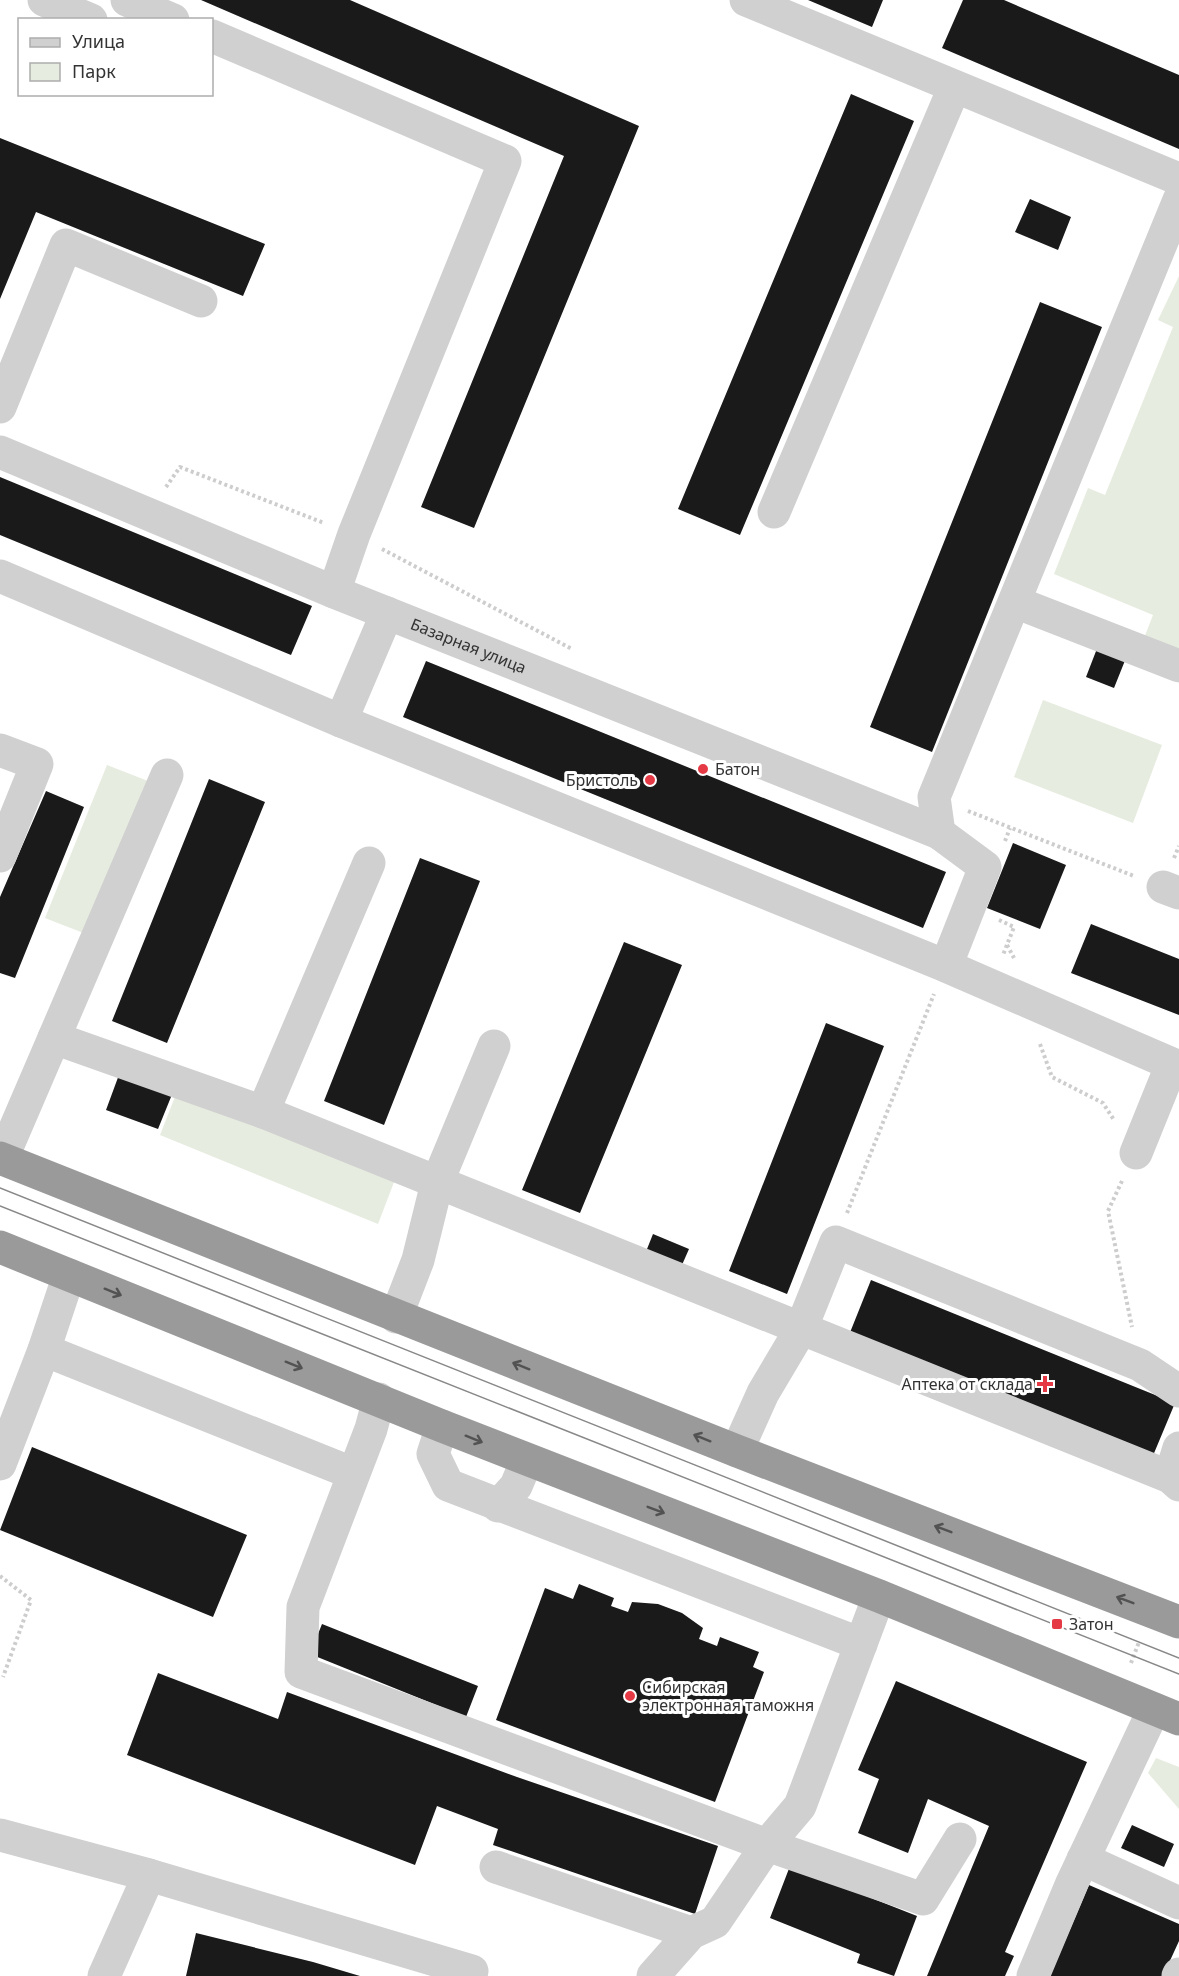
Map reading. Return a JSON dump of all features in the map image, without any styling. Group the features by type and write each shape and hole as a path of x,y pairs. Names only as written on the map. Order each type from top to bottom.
{"highway":[{"path":"1,1158 737,1452 1179,1622"},
{"path":"0,1246 442,1426 879,1596 1167,1714"}],"street":[{"path":"44,0 86,18"},
{"path":"97,18 104,0"},
{"path":"127,0 168,18"},
{"path":"746,0 954,88 1179,179"},
{"path":"213,36 505,161 354,534 334,592"},
{"path":"774,512 954,88"},
{"path":"939,833 934,797 1179,200"},
{"path":"0,407 66,245 201,302"},
{"name":"Базарная улица","path":"0,452 334,592 939,833 985,867 946,966"},
{"path":"0,576 341,721 946,966 1172,1064 1136,1153"},
{"path":"1015,602 1179,666"},
{"path":"341,721 387,613"},
{"path":"0,750 37,764 0,856"},
{"path":"1,1158 167,775"},
{"path":"263,1112 369,862"},
{"path":"54,1038 263,1112 801,1329 1176,1470"},
{"path":"396,1317 418,1260 437,1183 494,1046"},
{"path":"737,1452 763,1393 801,1329 836,1242 1140,1365 1179,1391"},
{"path":"0,1464 44,1350 69,1275"},
{"path":"44,1350 352,1473"},
{"path":"379,1399 371,1430 352,1473 303,1607 300,1672 767,1845 923,1899 960,1839"},
{"path":"442,1426 433,1454 448,1485 861,1644"},
{"path":"498,1506 516,1486 527,1460"},
{"path":"653,1976 691,1932 715,1922 767,1845 800,1806 879,1596"},
{"path":"1033,1976 1083,1859 1167,1714"},
{"path":"0,1835 149,1875 472,1971"},
{"path":"1083,1859 1179,1903"},
{"path":"496,1867 691,1932"},
{"path":"104,1976 149,1875"}],"path":[{"path":"155,484 165,489 180,467 354,534 580,653"},
{"path":"934,797 1171,890"},
{"path":"836,1242 946,966"},
{"path":"1038,1006 1039,1041 1052,1077 1103,1103 1136,1153"},
{"path":"1108,1211 1140,1365"},
{"path":"0,1576 31,1600 3,1677"},
{"path":"1130,1668 1143,1632"}],"green space":[{"path":"1179,276 1179,652 1144,638 1153,615 1054,574 1088,488 1105,495 1173,327 1158,320"},
{"path":"1043,700 1162,745 1133,823 1014,777"},
{"path":"107,765 148,781 86,934 45,918"},
{"path":"178,1089 396,1177 378,1224 160,1135"},
{"path":"1156,1758 1179,1767 1179,1809 1148,1773"}],"building":[{"path":"201,0 350,0 639,126 474,528 421,507 564,156"},
{"path":"808,0 883,0 872,27"},
{"path":"963,0 1004,0 1179,75 1179,149 942,48"},
{"path":"851,94 914,121 740,535 678,509"},
{"path":"0,138 265,244 243,296 36,212 0,299"},
{"path":"1030,199 1071,217 1058,250 1015,232"},
{"path":"1040,302 1102,327 932,752 870,727"},
{"path":"0,477 312,606 291,655 0,535"},
{"path":"1098,646 1126,658 1114,688 1086,677"},
{"path":"426,661 946,872 923,928 403,717"},
{"path":"209,779 265,802 167,1043 112,1021"},
{"path":"46,791 84,807 15,978 0,973 0,897"},
{"path":"1013,843 1066,865 1040,929 987,908"},
{"path":"420,858 480,881 384,1125 324,1101"},
{"path":"1091,924 1179,959 1179,1015 1071,973"},
{"path":"624,942 682,965 580,1213 522,1190"},
{"path":"826,1023 884,1046 787,1294 729,1271"},
{"path":"120,1072 173,1092 158,1129 106,1110"},
{"path":"653,1234 689,1249 678,1274 643,1259"},
{"path":"871,1280 1175,1403 1152,1458 849,1335"},
{"path":"32,1447 247,1535 213,1617 0,1530"},
{"name":"Сибирская электронная таможня","path":"579,1584 614,1598 611,1606 628,1612 632,1602 658,1604 682,1613 703,1628 699,1639 717,1646 720,1637 759,1652 753,1667 764,1672 715,1802 496,1720 545,1588 573,1599"},
{"path":"322,1624 478,1686 466,1717 310,1654"},
{"path":"158,1673 278,1719 287,1692 517,1777 718,1846 695,1914 493,1845 498,1829 437,1806 415,1865 127,1755"},
{"path":"896,1681 1087,1762 1005,1952 1014,1956 1005,1976 927,1976 989,1826 928,1799 908,1853 858,1833 879,1779 858,1770"},
{"path":"1132,1825 1174,1844 1164,1867 1121,1848"},
{"path":"790,1866 917,1916 894,1976 857,1963 860,1954 770,1918"},
{"path":"1089,1885 1179,1924 1179,1941 1163,1976 1050,1976"},
{"path":"196,1933 313,1962 360,1976 186,1976"}],"tram line":[{"path":"0,1188 1179,1658"},
{"path":"0,1206 1179,1674"}],"place":[{"name":"Батон","path":"703,769"},
{"name":"Бристоль","path":"650,780"},
{"name":"Аптека от склада","path":"1045,1384"},
{"name":"Затон","path":"1057,1624"},
{"name":"Сибирская электронная таможня","path":"630,1696"}]}
